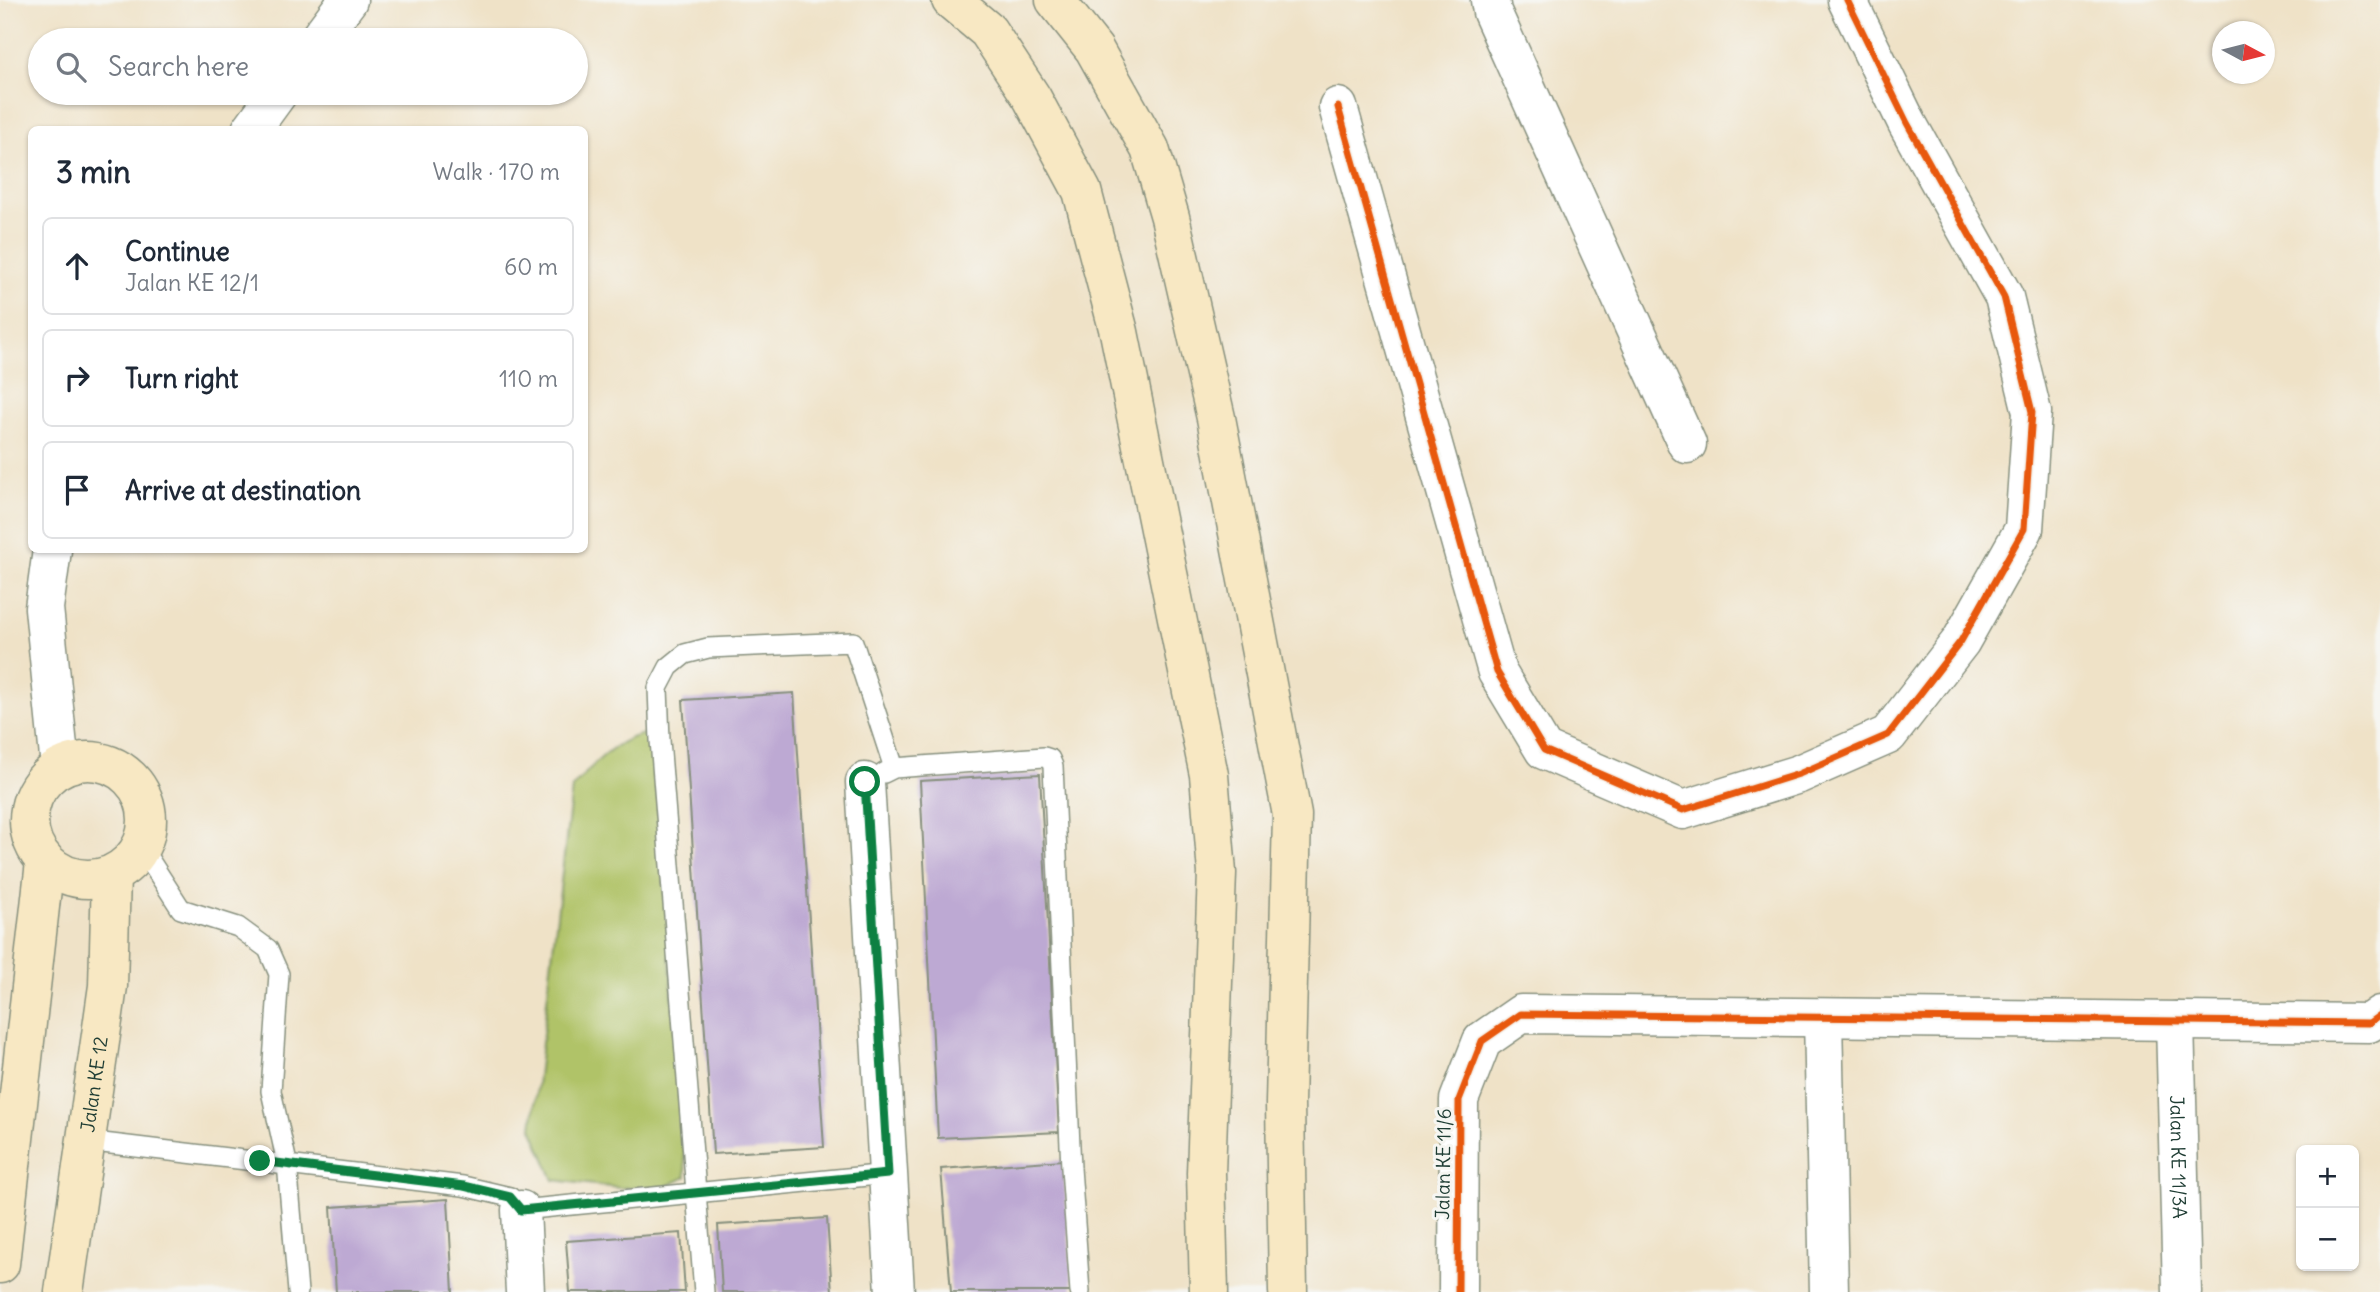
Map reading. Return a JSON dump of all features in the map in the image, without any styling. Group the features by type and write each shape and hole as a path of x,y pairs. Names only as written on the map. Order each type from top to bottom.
{"main road":[{"path":"951,0 988,31 1032,98 1082,191 1119,332 1209,775 1217,873 1206,1172 1209,1292"},
{"path":"1055,0 1094,49 1150,149 1170,218 1216,418 1292,815 1285,1103 1288,1292"},
{"path":"78,761 96,761 114,766 129,778 140,793 146,810 146,829 141,847 128,863 111,875 88,880 65,875 45,862 29,833 14,815 33,796 44,779 60,767 78,761"},
{"path":"0,1264 45,862"},
{"name":"Jalan KE 12","path":"64,1292 108,986 111,875"}],"street":[{"path":"327,28 348,0"},
{"path":"1490,0 1492,12 1687,444"},
{"path":"1338,107 1497,672 1544,750 1683,810 1799,774 1888,735 1961,642 2024,529 2032,412 2004,297 1906,123 1847,0"},
{"path":"254,126 269,105"},
{"path":"52,553 44,608 60,767"},
{"path":"879,775 888,1174 895,1292"},
{"name":"Jalan KE 11/6","path":"1458,1292 1459,1100 1482,1041 1521,1014 1823,1017"},
{"path":"1829,1292 1823,1017 2369,1023 2380,1015"},
{"name":"Jalan KE 11/3A","path":"2175,1021 2182,1292"},
{"path":"521,1210 525,1292"}],"lane":[{"path":"704,1292 658,688 669,667 685,654 708,648 853,642 879,775 1044,757 1050,759 1053,766 1071,1168 1080,1292"},
{"path":"141,847 181,909 238,927 268,949 279,974 271,1091 287,1163 298,1292"},
{"path":"86,1141 464,1186 510,1197 521,1210 888,1174"}],"green space":[{"path":"653,732 686,1177 665,1187 619,1188 554,1180 532,1128 572,788 598,760 617,745"}],"building":[{"path":"794,693 824,1147 713,1154 683,700"},
{"path":"1040,774 1059,1132 938,1138 920,781"},
{"path":"1063,1160 1073,1292 951,1292 941,1169"},
{"path":"448,1199 453,1292 336,1292 331,1207"},
{"path":"827,1218 832,1292 722,1292 718,1225"},
{"path":"681,1233 685,1292 570,1292 566,1241"}],"cycle path":[{"path":"1338,107 1497,672 1544,750 1683,810 1799,774 1888,735 1961,641 2024,529 2032,412 2004,297 1907,123 1847,0"},
{"path":"1458,1292 1459,1100 1482,1041 1521,1014 2369,1023 2380,1015"}],"route":[{"path":"260,1161 464,1186 510,1197 521,1210 888,1174 865,782"}]}
